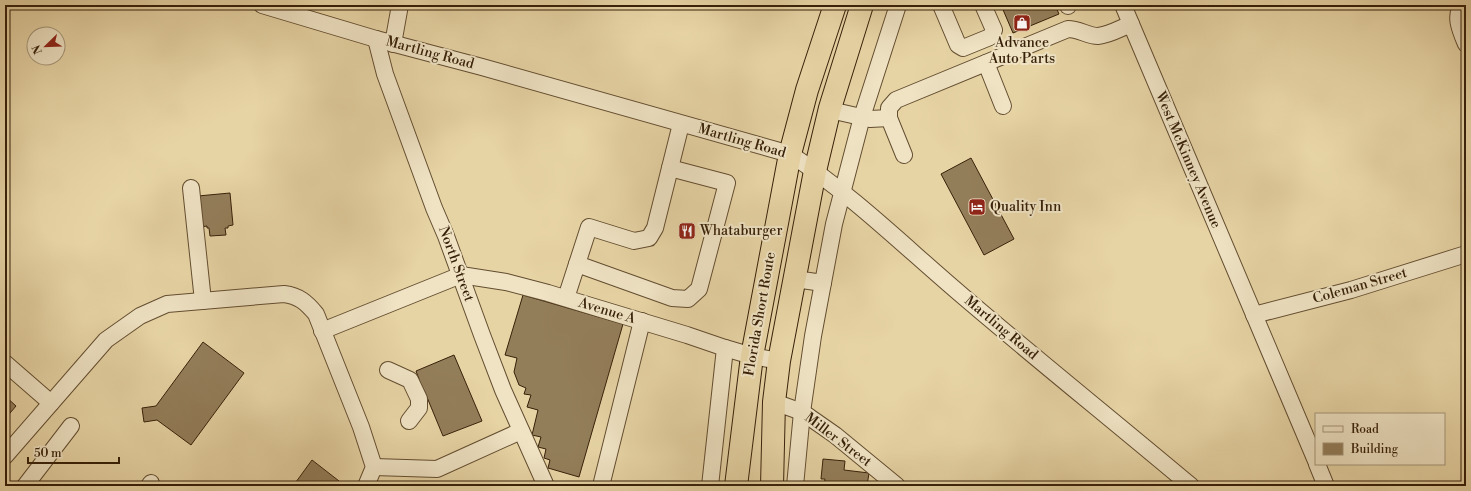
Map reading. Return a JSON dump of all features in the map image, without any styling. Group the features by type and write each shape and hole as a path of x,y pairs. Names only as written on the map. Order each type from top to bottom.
{"highway":[{"name":"Florida Short Route","path":"736,486 752,356 790,154 807,90 835,5"},
{"name":"Florida Short Route","path":"772,486 774,402 779,361 815,170 830,110 862,5"}],"street":[{"name":"Martling Road","path":"262,5 376,39 482,67 790,154 815,170 880,222 965,298 1192,486"},
{"path":"394,44 400,5"},
{"path":"795,486 802,412 813,336 841,192 862,117 898,5"},
{"path":"941,5 958,45 963,48 993,34 994,30 983,5"},
{"name":"West McKinney Avenue","path":"1123,5 1315,459"},
{"path":"1463,5 1460,8 1458,21 1466,44"},
{"path":"904,155 889,118 889,108 896,100 1068,29 1075,29 1098,36 1131,24"},
{"name":"North Street","path":"376,39 385,74 503,390 544,483"},
{"path":"986,63 1003,106"},
{"path":"830,110 870,119 889,118"},
{"path":"566,298 589,227 634,240 649,238 655,228 681,124"},
{"path":"577,264 672,298 688,299 699,289 727,183 670,168"},
{"path":"191,188 203,301"},
{"name":"Coleman Street","path":"1254,315 1351,290 1466,254"},
{"path":"322,331 461,275"},
{"name":"Avenue A","path":"461,275 506,282 566,298 752,356 779,361"},
{"path":"795,279 823,283"},
{"path":"5,456 106,340 140,316 167,304 270,294 291,295 298,297 316,314 361,427 374,467 366,486"},
{"path":"601,486 642,321"},
{"path":"710,486 725,348"},
{"path":"5,363 50,403"},
{"path":"388,370 410,380 419,398 419,408 409,421"},
{"name":"Miller Street","path":"774,402 802,412 834,435 897,486"},
{"path":"25,486 71,426"},
{"path":"374,467 437,469 521,431"},
{"path":"1317,465 1326,486"},
{"path":"544,483 559,486"}],"building":[{"name":"Advance Auto Parts","path":"1001,5 1055,5 1059,14 1013,33"},
{"name":"Quality Inn","path":"971,158 1014,239 984,255 941,174"},
{"path":"230,193 233,225 225,228 226,235 210,236 209,228 207,228 207,226 201,227 198,196"},
{"path":"523,295 623,324 579,477 548,468 550,460 544,458 546,449 538,447 541,437 532,435 538,410 527,407 531,395 524,394 526,388 519,385 514,372 517,358 505,355"},
{"path":"203,342 244,373 191,445 157,420 144,422 142,408 156,406"},
{"path":"454,355 482,421 443,436 424,390 412,395 407,384 419,379 416,371"},
{"path":"5,396 16,406 5,419"},
{"path":"823,459 845,461 844,470 869,473 867,486 824,486 825,479 821,479"},
{"path":"312,460 339,481 336,486 293,486"}],"place":[{"name":"Advance Auto Parts","path":"1022,23"},
{"name":"Quality Inn","path":"977,207"},
{"name":"Whataburger","path":"687,231"}]}
